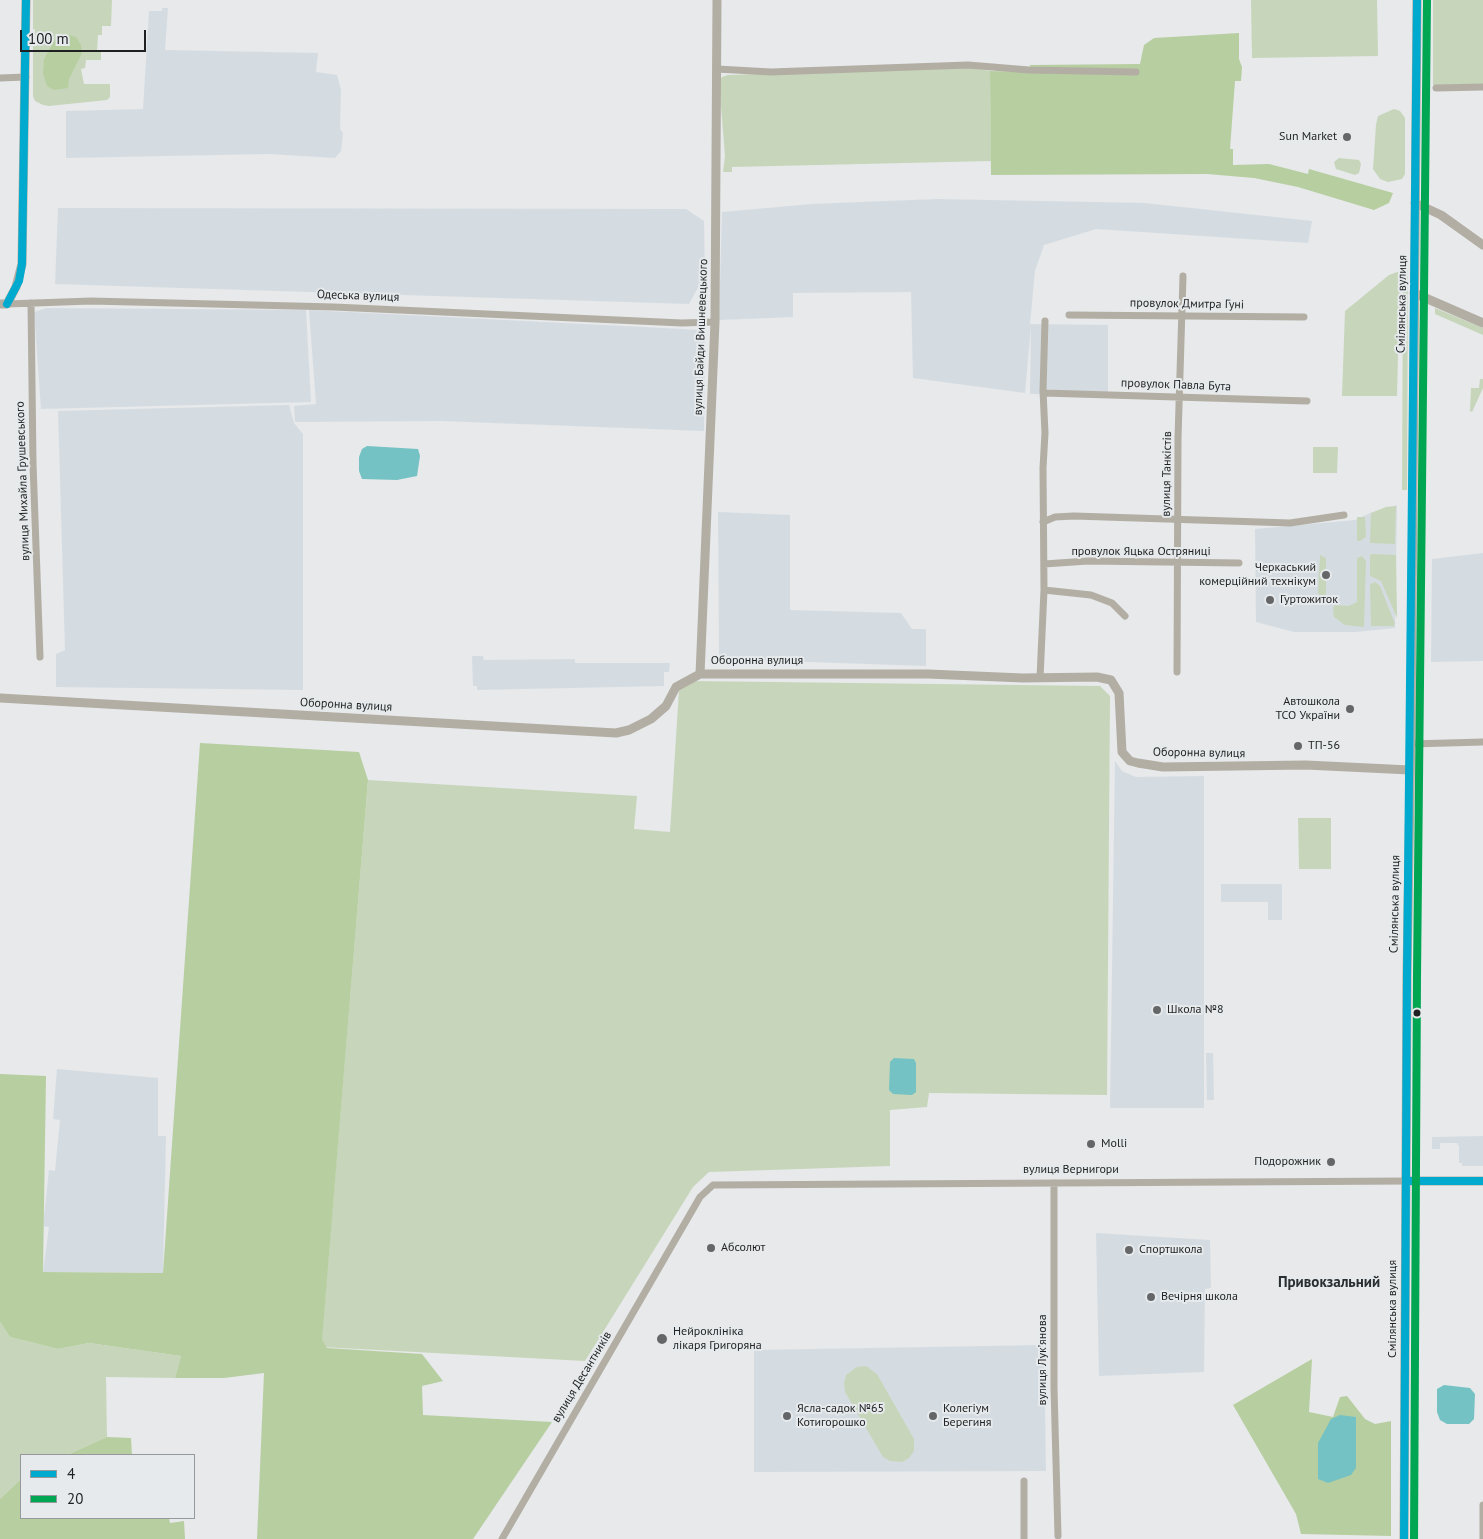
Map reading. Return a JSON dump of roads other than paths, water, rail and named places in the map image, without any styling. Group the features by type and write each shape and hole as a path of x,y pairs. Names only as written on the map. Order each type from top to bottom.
{"main road":[{"path":"3,304 18,281 22,264 26,0"},
{"name":"Смілянська вулиця","path":"1404,1539 1407,974 1417,0"}],"street":[{"name":"вулиця Байди Вишневецького","path":"700,674 715,322 717,0"},
{"path":"717,69 771,72 968,65 1029,70 1136,72"},
{"path":"0,78 26,77"},
{"path":"1436,88 1483,88"},
{"path":"1415,203 1441,215 1483,245"},
{"name":"вулиця Танкістів","path":"1177,672 1176,563 1183,276"},
{"path":"1414,293 1483,323"},
{"name":"Одеська вулиця","path":"3,304 91,302 334,307 672,323 715,322"},
{"name":"вулиця Михайла Грушевського","path":"31,303 33,464 40,657"},
{"name":"провулок Дмитра Гуні","path":"1069,315 1182,314 1304,317"},
{"path":"1040,678 1044,590 1043,522 1046,321"},
{"name":"провулок Павла Бута","path":"1044,393 1307,401"},
{"path":"1043,522 1055,517 1177,518 1290,523 1344,515"},
{"name":"провулок Яцька Остряниці","path":"1044,564 1088,561 1239,563"},
{"path":"1044,590 1091,595 1112,603 1125,616"},
{"name":"Оборонна вулиця","path":"0,698 616,733 629,730 651,719 666,706 676,687 700,674 933,674 1040,678 1097,677 1111,680 1119,693 1122,752 1130,761 1163,767 1306,765 1410,770"},
{"path":"1410,744 1483,742"},
{"name":"вулиця Вернигори","path":"682,1227 703,1192 713,1185 720,1184 1483,1181"},
{"name":"вулиця Лукʼянова","path":"1054,1184 1054,1388 1058,1536"},
{"name":"вулиця Десантників","path":"502,1539 682,1227"},
{"path":"1024,1482 1024,1539"},
{"path":"1483,1505 1483,1539"}],"water":[{"path":"367,446 418,449 420,456 417,476 397,480 362,479 359,471 359,457 362,449"},
{"path":"894,1058 914,1059 916,1063 916,1092 912,1095 893,1094 889,1090 890,1062"},
{"path":"1444,1385 1470,1388 1475,1394 1474,1419 1469,1424 1447,1424 1440,1420 1437,1412 1437,1389"},
{"path":"1340,1415 1356,1417 1356,1468 1351,1475 1328,1483 1318,1479 1318,1443 1331,1419"}],"place":[{"name":"Sun Market","path":"1347,137"},
{"name":"Черкаський комерційний технікум","path":"1326,575"},
{"name":"Гуртожиток","path":"1270,600"},
{"name":"Автошкола ТСО України","path":"1350,709"},
{"name":"ТП-56","path":"1298,746"},
{"name":"Школа №8","path":"1157,1010"},
{"name":"Molli","path":"1091,1144"},
{"name":"Подорожник","path":"1331,1162"},
{"name":"Абсолют","path":"711,1248"},
{"name":"Спортшкола","path":"1129,1250"},
{"name":"Вечірня школа","path":"1151,1297"},
{"name":"Нейроклініка лікаря Григоряна","path":"662,1339"},
{"name":"Ясла-садок №65 Котигорошко","path":"787,1416"},
{"name":"Колегіум Берегиня","path":"933,1416"}],"district":[{"name":"Привокзальний","path":"1329,1283"}]}
